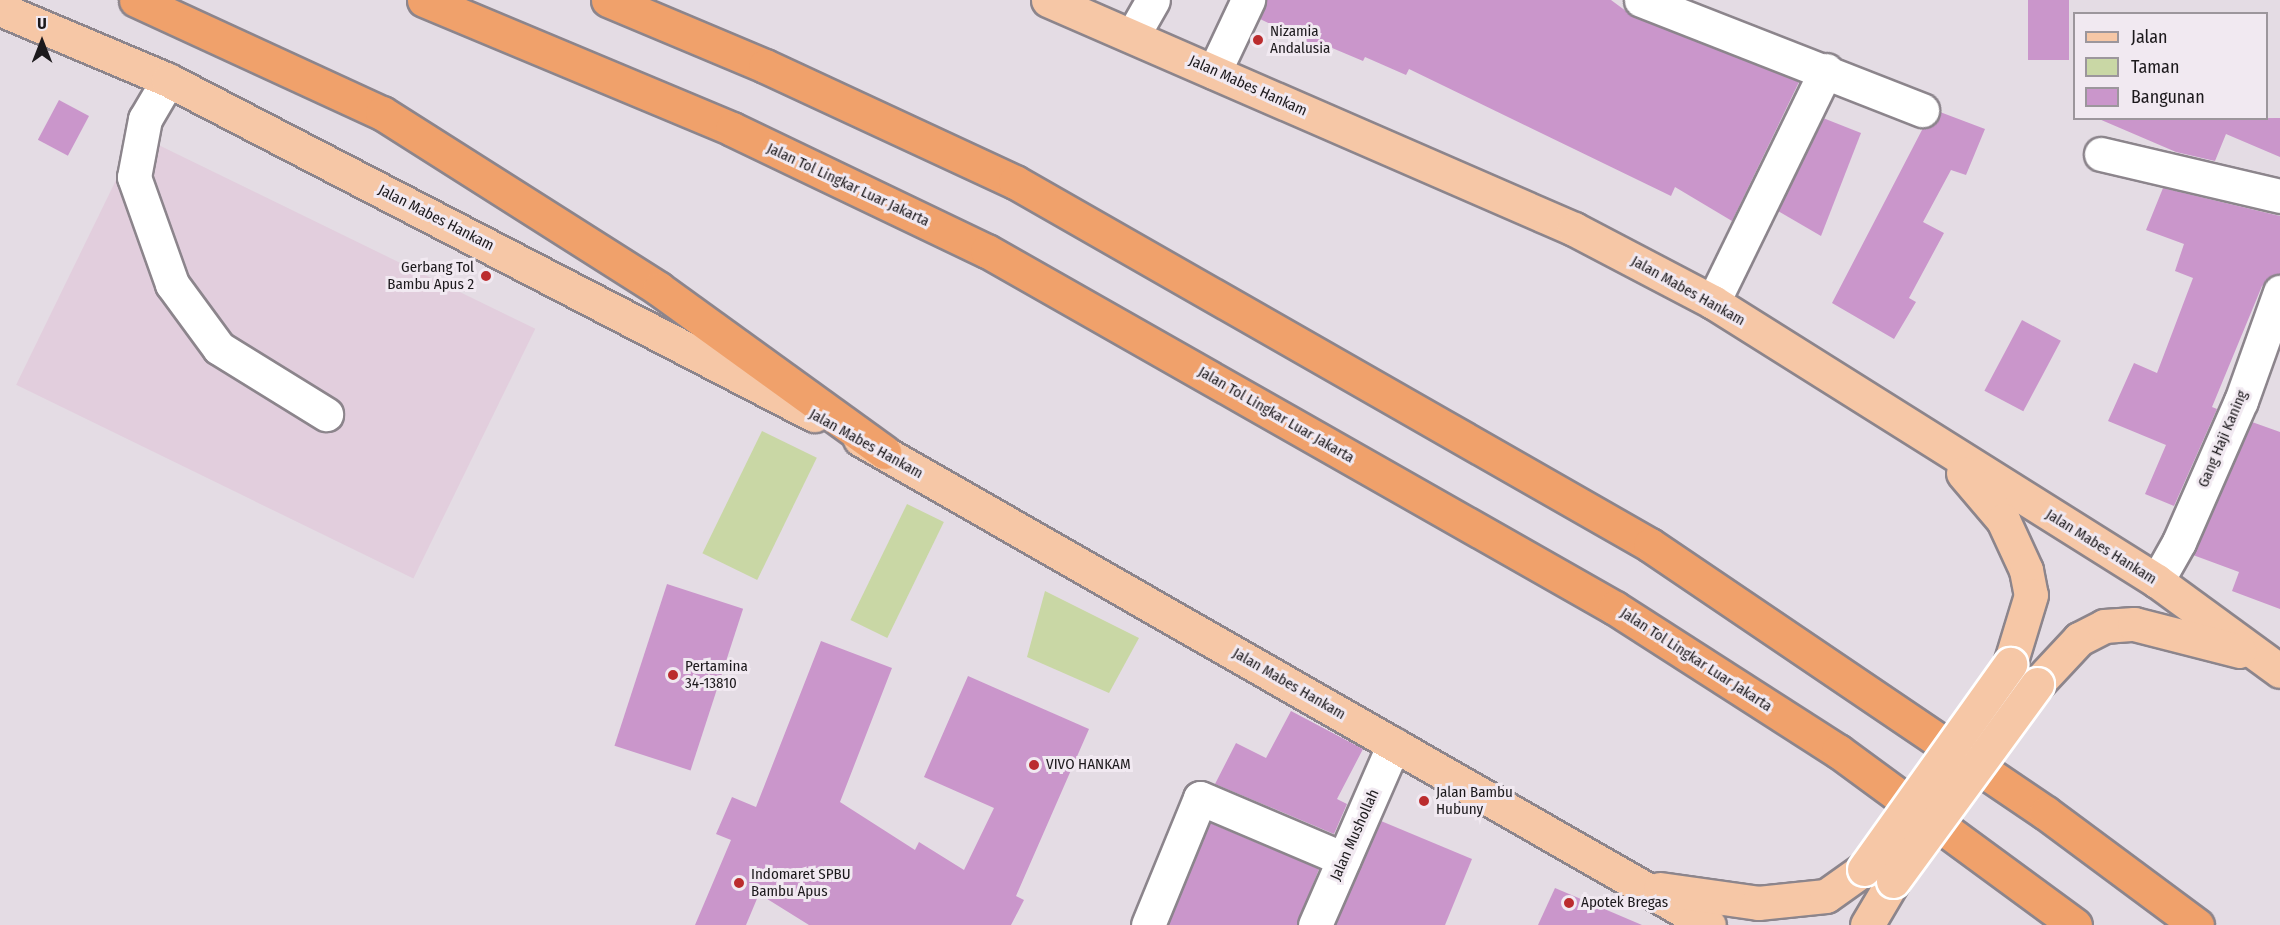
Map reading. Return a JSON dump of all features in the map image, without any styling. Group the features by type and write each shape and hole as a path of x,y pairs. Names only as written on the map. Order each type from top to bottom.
{"highway":[{"path":"136,0 382,113 659,289 884,452"},
{"name":"Jalan Tol Lingkar Luar Jakarta","path":"424,0 732,129 987,250 1615,608 1838,751 2075,925"},
{"path":"608,0 765,66 1015,182 1650,545 2036,806 2197,925"}],"main road":[{"name":"Jalan Mabes Hankam","path":"1048,0 1574,229 1713,302 1945,451 2157,581 2272,665"},
{"name":"Jalan Mabes Hankam","path":"0,9 168,80 884,452 1709,925"},
{"path":"1867,925 1879,875 2010,664 2031,596 2026,570 2003,520 1945,451"},
{"path":"1642,887 1758,903 1826,896 1879,875 2037,684 2079,639 2104,626 2134,624 2272,665"}],"street":[{"path":"1132,35 1153,0"},
{"path":"1214,72 1248,0"},
{"path":"1641,0 1826,70 1922,110"},
{"path":"1713,302 1826,70"},
{"path":"168,80 145,119 134,177 172,284 219,348 326,414"},
{"path":"2101,154 2280,196"},
{"name":"Gang Haji Kaning","path":"2157,581 2179,542 2241,401 2280,292"},
{"name":"Jalan Mushollah","path":"1315,925 1394,744"},
{"path":"1148,925 1200,798 1344,859"}],"shaded area":[{"path":"138,135 535,329 413,579 16,385"}],"green space":[{"path":"762,431 817,458 757,580 702,553"},
{"path":"907,504 944,522 887,638 850,620"},
{"path":"1045,591 1139,638 1109,693 1027,657"}],"building":[{"path":"1266,0 1611,0 1634,17 1799,82 1732,221 1675,187 1671,196 1409,69 1406,75 1365,57 1363,61 1325,45 1322,49 1260,19"},
{"path":"2028,0 2069,0 2069,60 2028,60"},
{"path":"59,100 89,116 68,156 38,140"},
{"path":"1940,112 1985,129 1966,175 1951,170 1923,222 1944,233 1909,298 1916,302 1894,339 1832,303 1923,128 1934,124"},
{"path":"1823,118 1861,133 1821,236 1778,211"},
{"path":"2268,118 2280,118 2280,157 2226,134 2215,161 2176,152 2101,120 2268,120"},
{"path":"2163,188 2280,216 2280,274 2262,286 2212,407 2217,409 2174,506 2145,494 2166,445 2108,421 2134,363 2157,373 2193,278 2175,271 2184,244 2146,230"},
{"path":"2022,320 2061,341 2023,411 1984,391"},
{"path":"2252,422 2280,432 2280,609 2232,591 2239,572 2193,555"},
{"name":"Pertamina 34-13810","path":"667,584 743,609 691,770 614,746"},
{"path":"821,641 892,668 840,802 915,850 919,842 964,870 994,808 924,777 968,676 1089,729 1016,896 1024,900 1011,925 809,925 759,894 746,925 695,925 731,840 716,834 732,797 756,807"},
{"path":"1291,711 1363,749 1337,799 1347,804 1334,834 1215,784 1236,743 1266,758"},
{"path":"1381,821 1472,859 1445,925 1335,925"},
{"path":"1210,823 1319,869 1297,925 1168,925"},
{"name":"Apotek Bregas","path":"1555,888 1642,925 1538,925"}],"place":[{"name":"Nizamia Andalusia","path":"1258,40"},
{"name":"Gerbang Tol Bambu Apus 2","path":"486,276"},
{"name":"Pertamina 34-13810","path":"673,675"},
{"name":"VIVO HANKAM","path":"1034,765"},
{"name":"Jalan Bambu Hubuny","path":"1424,801"},
{"name":"Indomaret SPBU Bambu Apus","path":"739,883"},
{"name":"Apotek Bregas","path":"1569,903"}]}
